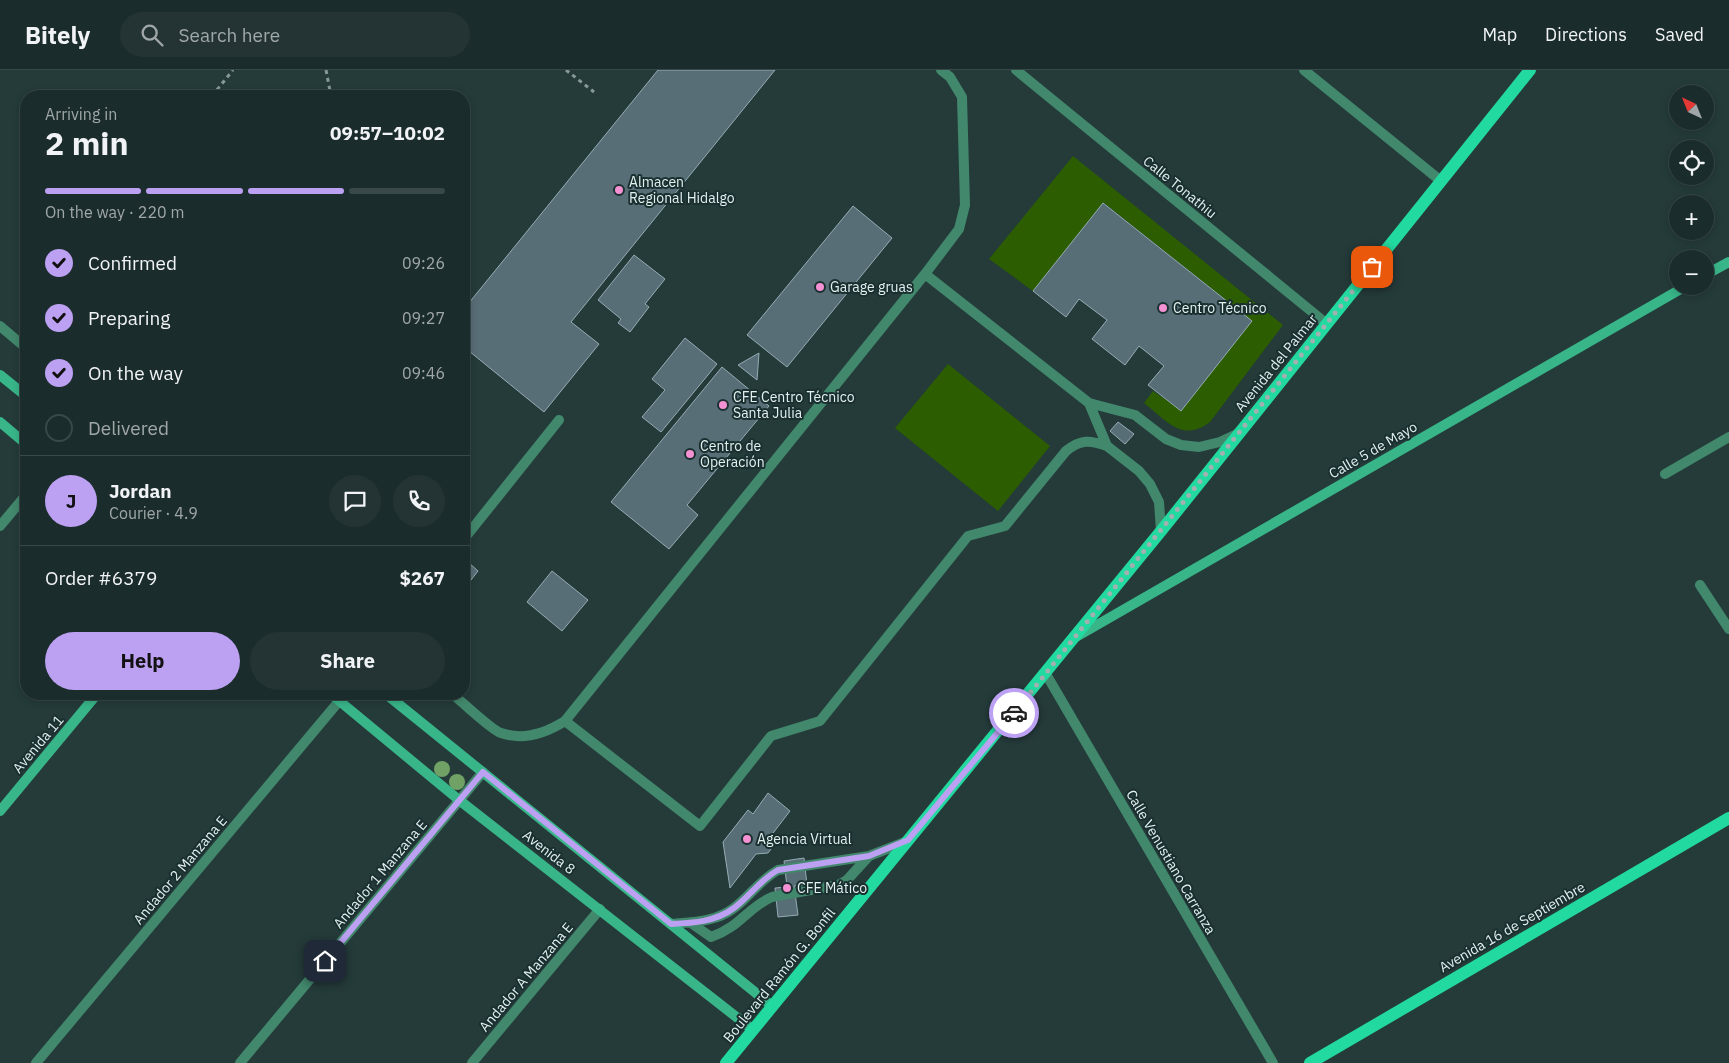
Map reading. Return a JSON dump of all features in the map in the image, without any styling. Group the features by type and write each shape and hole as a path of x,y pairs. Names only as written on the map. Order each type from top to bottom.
{"main road":[{"name":"Avenida del Palmar","path":"1046,674 1441,182 1526,71"},
{"name":"Boulevard Ramón G. Bonfil","path":"726,1063 1046,674"},
{"name":"Avenida 16 de Septiembre","path":"1310,1063 1729,818"}],"street":[{"path":"459,700 500,733 525,736 548,732 565,721 925,274 959,229 964,205 962,97 950,77 941,70"},
{"name":"Calle Tonathiu","path":"1016,70 1327,324"},
{"path":"1304,70 1441,182"},
{"path":"1714,270 1729,262"},
{"path":"925,274 1088,404 1135,415 1166,439 1182,445 1206,445 1220,442 1240,433"},
{"name":"Calle 5 de Mayo","path":"1074,638 1670,295"},
{"path":"0,326 20,343"},
{"path":"0,375 20,391"},
{"path":"1088,404 1107,446"},
{"path":"470,531 559,420"},
{"path":"0,422 20,439"},
{"path":"1665,474 1729,437"},
{"path":"565,721 700,826 771,736 820,721 968,536 1005,526 1066,451 1076,443 1088,440 1107,446 1139,471 1150,484 1159,502 1161,531"},
{"path":"0,526 20,502"},
{"path":"1700,585 1729,629"},
{"name":"Calle Venustiano Carranza","path":"1046,674 1273,1063"},
{"name":"Avenida 11","path":"0,811 92,700"},
{"name":"Andador 2 Manzana E","path":"36,1063 335,700"},
{"name":"Avenida 8","path":"343,700 459,800 753,1030"},
{"name":"Avenida 8","path":"393,700 772,1006"},
{"name":"Andador 1 Manzana E","path":"240,1063 483,772"},
{"path":"671,924 691,923 720,917 734,908 767,877 778,870 869,856 908,840"},
{"path":"691,923 711,937 723,933 736,926 762,901 772,897 838,885 847,880 869,856"},
{"name":"Andador A Manzana E","path":"472,1063 600,909"}],"path":[{"path":"217,90 233,70"},
{"path":"326,70 330,90"},
{"path":"566,70 594,92"}],"green space":[{"path":"1073,156 1283,325 1210,422 1200,428 1183,430 1175,427 1144,403 1153,391 1181,410 1252,321 1104,203 1033,291 989,259"},
{"path":"948,364 1050,446 998,511 895,428"}],"building":[{"name":"Almacen Regional Hidalgo","path":"658,70 775,70 571,322 599,344 544,412 470,352 470,302"},
{"name":"Centro Técnico","path":"1103,203 1252,321 1181,411 1148,385 1164,366 1139,346 1125,365 1092,339 1107,320 1079,299 1066,317 1033,291"},
{"name":"Garage gruas","path":"853,206 892,238 787,367 747,335"},
{"path":"634,255 665,279 645,304 649,307 630,332 618,323 621,319 598,300"},
{"path":"685,338 717,364 661,432 642,417 665,390 652,379"},
{"path":"759,353 757,380 738,365"},
{"name":"Centro de Operación","path":"722,367 769,406 687,505 698,515 669,549 611,502"},
{"path":"1118,422 1134,434 1125,444 1110,431"},
{"path":"470,564 478,571 470,581"},
{"path":"552,571 588,600 562,631 527,602"},
{"name":"Agencia Virtual","path":"768,793 790,811 770,837 771,849 768,853 756,854 730,888 723,842 748,810 753,814"},
{"name":"CFE Mático","path":"804,858 807,885 794,886 798,915 778,917 775,888 787,887 784,861"}],"way so far":[{"path":"1014,713 1372,267"}],"place":[{"name":"Almacen Regional Hidalgo","path":"619,190"},
{"name":"Garage gruas","path":"820,287"},
{"name":"Centro Técnico","path":"1163,308"},
{"name":"CFE Centro Técnico Santa Julia","path":"723,405"},
{"name":"Centro de Operación","path":"690,454"},
{"name":"Agencia Virtual","path":"747,839"},
{"name":"CFE Mático","path":"787,888"}],"route":[{"path":"325,961 483,772 671,924 704,922 720,917 734,908 767,877 778,870 869,856 889,850 908,840 1014,713"}]}
